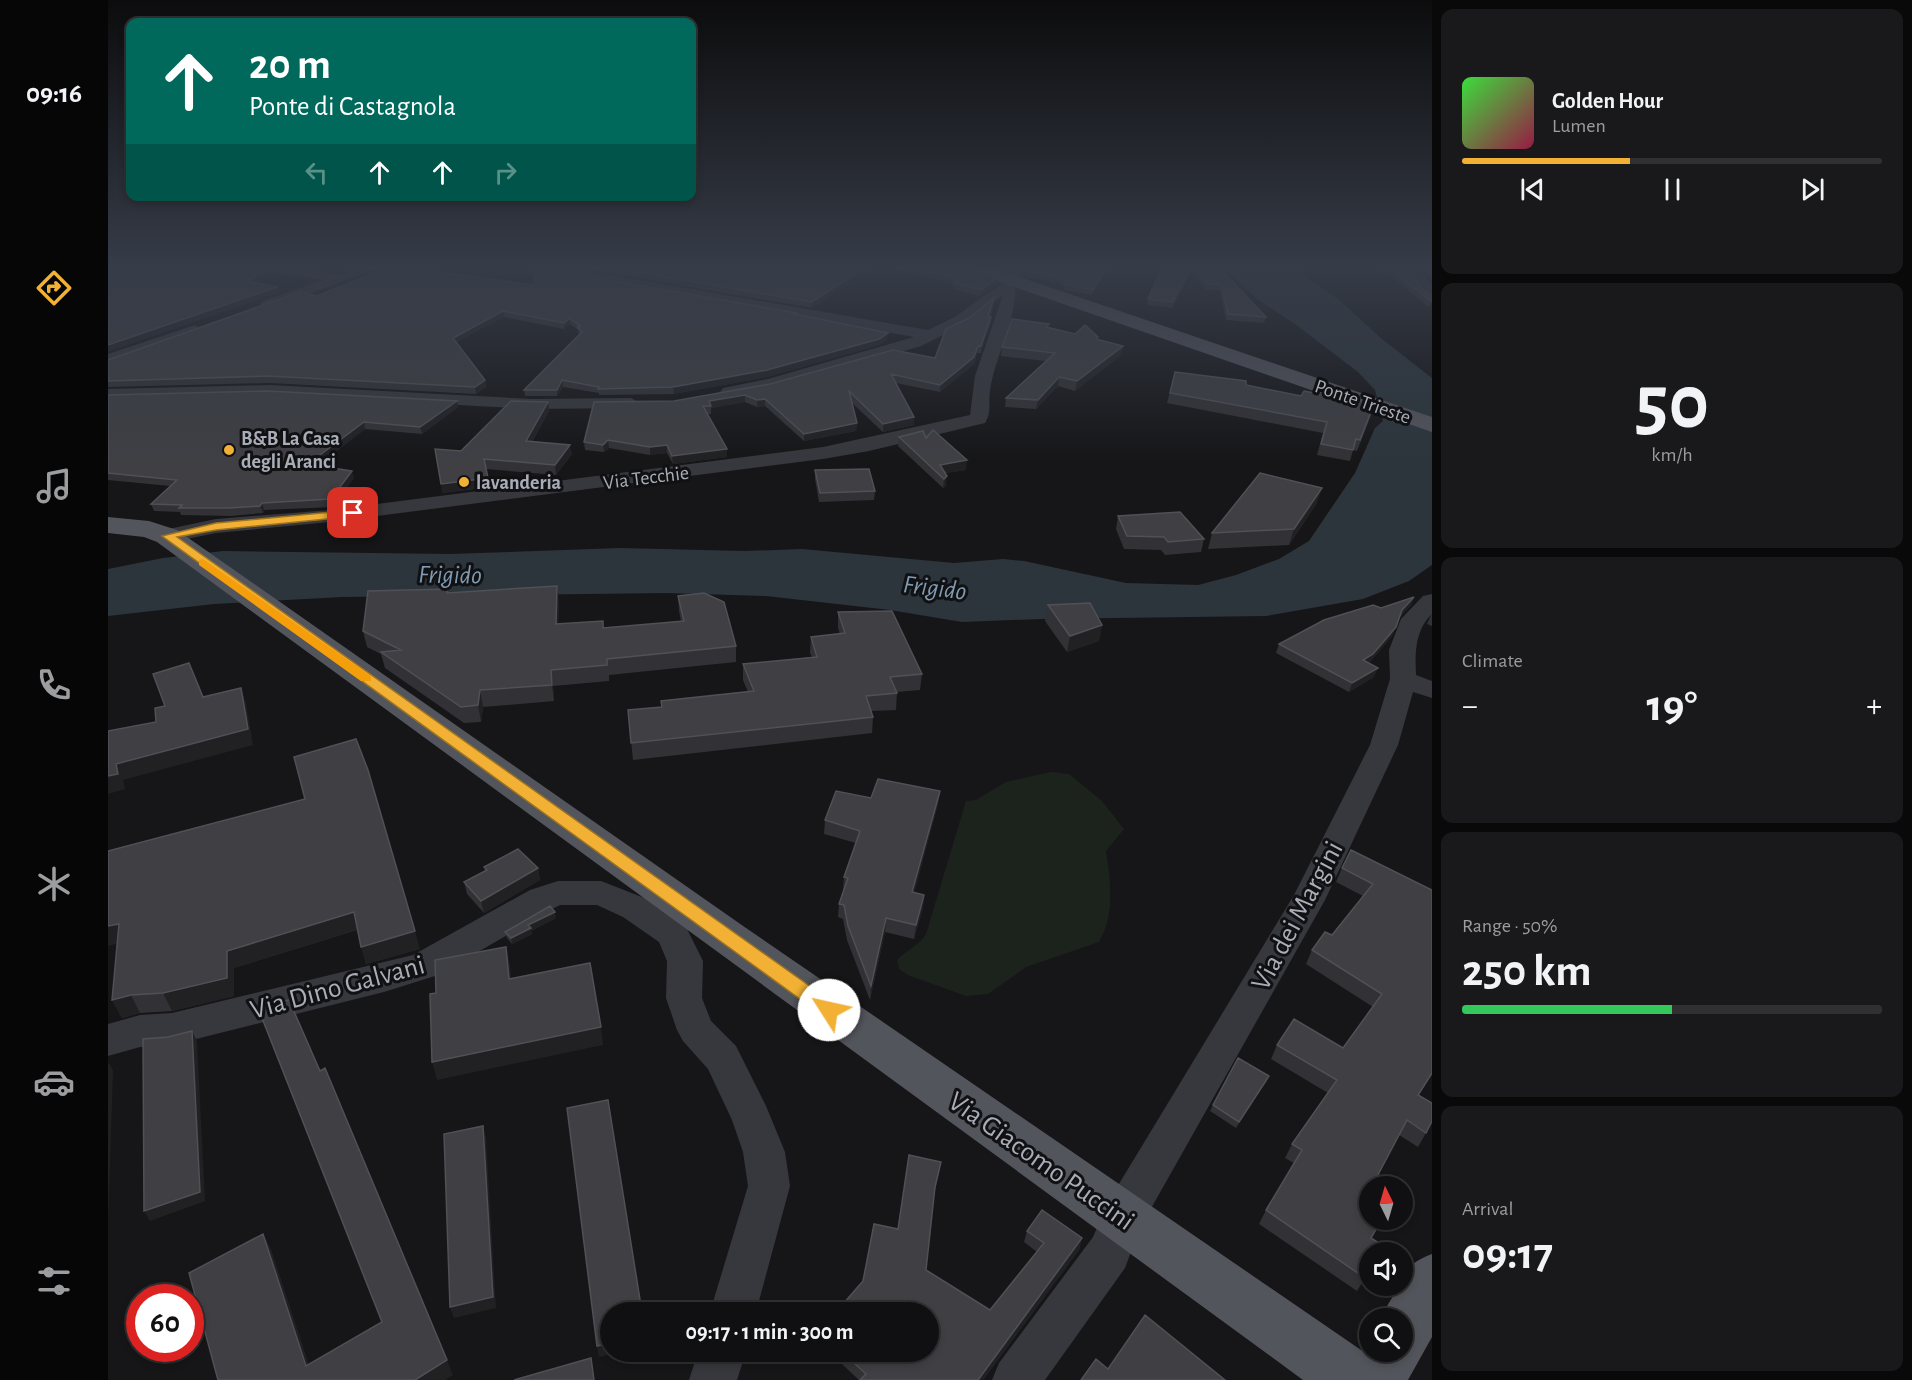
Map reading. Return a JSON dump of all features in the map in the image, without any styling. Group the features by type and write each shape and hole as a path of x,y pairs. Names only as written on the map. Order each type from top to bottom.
{"main road":[{"name":"Ponte Trieste","path":"1170,332 1432,425"},
{"name":"Via Giacomo Puccini","path":"108,525 149,529 171,538 731,940 1353,1380"},
{"path":"1413,1315 1432,1282"},
{"path":"1377,1380 1387,1362"}],"street":[{"path":"108,360 187,332"},
{"path":"917,332 931,335"},
{"path":"927,332 931,335"},
{"path":"708,396 770,384 915,343 936,332"},
{"name":"Via Tecchie","path":"171,538 216,526 330,516 812,454 869,445 978,418 981,410 980,394 984,376 998,332"},
{"path":"108,394 270,390 532,404 645,402"},
{"name":"Via dei Margini","path":"1016,1380 1109,1252 1123,1217 1308,900 1384,745 1417,684 1402,650 1413,619 1432,601"},
{"name":"Via Dino Galvani","path":"108,1040 140,1031 172,1029 384,978 425,965 542,899 558,893 601,893 635,908 673,934 685,961 684,998 696,1030 722,1058 764,1152 769,1186 736,1302"},
{"path":"713,1380 719,1362"}],"shaded area":[{"path":"1051,772 1069,774 1102,801 1124,829 1106,851 1110,909 1099,942 1026,967 988,994 966,996 908,975 899,969 897,960 920,942 926,934 966,801 976,800 1006,782"}],"water":[{"name":"Frigido","path":"1306,332 1375,332 1432,378 1432,565 1409,581 1363,599 1266,616 962,622 890,610 766,596 666,593 342,597 214,604 108,616 108,569 163,558 223,551 450,554 620,548 744,551 802,549 954,563 1003,559 1024,561 1126,583 1198,585 1236,575 1279,559 1309,541 1355,473 1375,428 1383,421 1375,390 1358,372"}],"building":[{"path":"108,332 145,332 108,345"},
{"path":"186,332 463,332 453,338 485,380 475,387 268,376 108,381 108,360"},
{"path":"582,332 888,333 879,339 767,370 673,387 598,389 599,387 562,380 557,390 524,390"},
{"path":"945,332 986,332 974,357 940,385 891,374 914,417 883,424 849,391 857,423 804,434 765,399 757,400 745,395 709,401 711,406 703,406 727,449 672,456 667,445 650,447 608,440 603,445 584,442 594,402 674,401 770,384 893,350 935,358"},
{"path":"1007,332 1093,332 1098,337 1096,339 1123,346 1077,381 1059,377 1038,400 1006,398 1055,353 1002,347"},
{"path":"1175,372 1246,381 1246,385 1301,396 1304,391 1374,404 1360,440 1356,439 1353,450 1321,444 1327,422 1170,393"},
{"path":"268,391 457,401 420,427 364,422 308,464 352,471 331,499 262,503 260,506 229,508 179,508 182,505 151,504 177,480 108,473 108,395"},
{"path":"511,401 548,402 526,441 570,445 555,465 484,459 488,478 441,484 435,449 461,451"},
{"path":"933,430 967,460 940,465 947,476 944,479 899,437 923,431 926,438"},
{"path":"869,469 875,491 820,493 815,470"},
{"path":"1260,473 1322,488 1294,529 1212,533"},
{"path":"1180,512 1204,539 1168,542 1164,537 1127,536 1118,516"},
{"path":"557,586 556,624 603,621 603,628 684,621 678,596 704,593 724,602 736,646 607,659 607,665 551,670 552,685 480,690 478,705 461,707 381,652 401,650 363,631 368,591 448,589 447,593"},
{"path":"1414,597 1402,610 1396,627 1373,654 1363,660 1378,668 1352,683 1279,644 1324,620 1373,605 1381,608"},
{"path":"1090,603 1102,625 1070,636 1048,605"},
{"path":"892,611 922,674 890,677 897,693 866,696 873,717 631,743 628,710 662,707 661,701 754,691 743,664 817,657 811,637 845,633 838,612"},
{"path":"189,663 203,697 241,688 248,729 116,764 118,774 108,776 108,731 156,722 155,708 165,706 153,674"},
{"path":"356,739 368,770 415,931 361,947 354,912 227,951 227,978 163,993 131,995 112,1000 119,924 108,926 108,851 305,799 294,757"},
{"path":"878,779 940,791 912,892 924,895 916,925 886,918 871,986 848,926 844,905 839,904 848,878 844,877 860,831 825,820 836,791 871,798"},
{"path":"518,849 538,868 481,901 464,882 487,870 484,867"},
{"path":"1351,850 1432,890 1432,1073 1418,1095 1432,1103 1432,1121 1426,1133 1407,1120 1377,1176 1359,1176 1359,1230 1376,1230 1371,1238 1377,1242 1359,1242 1359,1274 1266,1210 1302,1150 1292,1144 1337,1080 1277,1045 1294,1019 1343,1048 1382,994 1312,950 1325,932 1332,935 1373,884 1342,868"},
{"path":"550,906 555,912 528,925 531,928 511,938 505,932"},
{"path":"506,947 509,979 590,963 601,1027 432,1062 430,994 436,993 435,960"},
{"path":"289,1000 320,1071 325,1068 447,1360 415,1380 218,1380 204,1328 204,1284 192,1284 189,1273 263,1234 306,1366 382,1322 258,1008"},
{"path":"192,1031 200,1192 144,1211 143,1039 168,1037"},
{"path":"1238,1058 1269,1076 1239,1122 1213,1105"},
{"path":"608,1100 640,1302 600,1302 600,1345 597,1346 567,1108"},
{"path":"483,1126 493,1297 450,1307 444,1134"},
{"path":"909,1155 941,1162 935,1187 926,1270 990,1310 1044,1243 1027,1231 1042,1210 1082,1238 978,1380 860,1380 866,1374 853,1362 939,1362 939,1302 845,1302 863,1281 874,1224 898,1229"},
{"path":"1145,1315 1225,1380 1081,1380 1096,1359 1108,1369"},
{"path":"591,1358 594,1380 514,1380"}],"slow traffic":[{"path":"203,562 366,679"}],"place":[{"name":"B&B La Casa degli Aranci","path":"229,450"},
{"name":"lavanderia","path":"464,482"}],"route":[{"path":"353,513 216,526 167,536 829,1010"}]}
